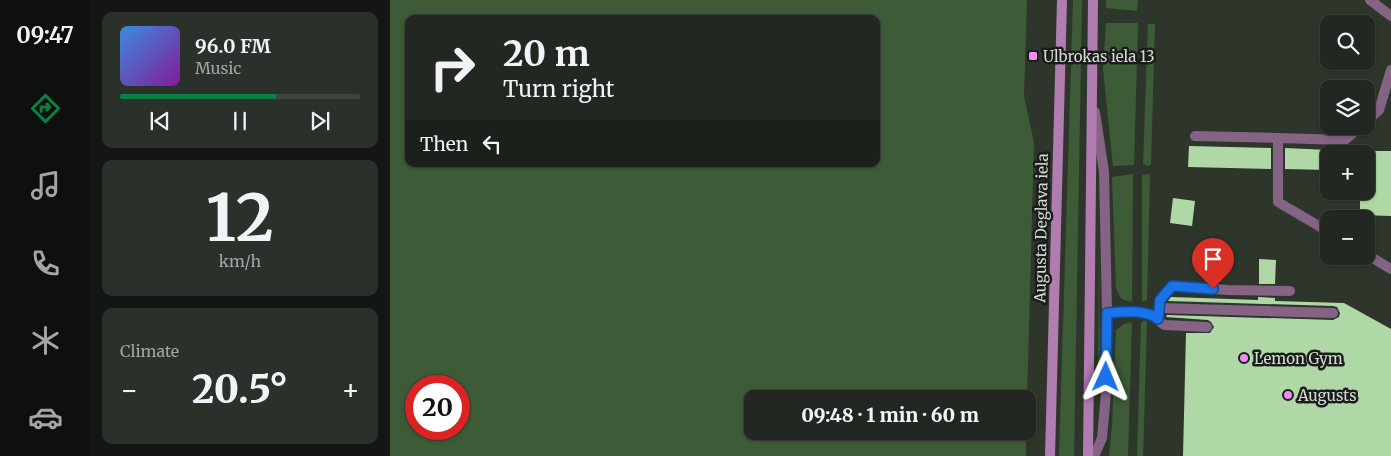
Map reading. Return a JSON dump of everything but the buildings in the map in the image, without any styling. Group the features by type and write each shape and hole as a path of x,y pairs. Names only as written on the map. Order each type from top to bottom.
{"main road":[{"name":"Augusta Deglava iela","path":"1050,456 1062,0"},
{"path":"1088,456 1093,0"}],"lane":[{"path":"1370,0 1391,16"},
{"path":"1375,114 1379,110 1391,70"},
{"path":"1091,89 1104,172 1107,313 1106,393 1102,438 1094,456"},
{"path":"1195,136 1345,140 1351,135"},
{"path":"1278,138 1278,202 1320,227"},
{"path":"1375,259 1391,268"},
{"path":"1158,319 1160,300 1172,286 1228,290 1290,291"},
{"path":"1159,308 1334,313"},
{"path":"1107,313 1136,312 1151,314 1164,325 1207,327"}],"green space":[{"path":"390,0 1027,0 1024,96 1034,143 1027,390 744,390 744,440 1026,440 1026,456 390,456"},
{"path":"1073,0 1082,0 1074,456 1059,456"},
{"path":"1106,0 1138,0 1137,11 1106,8"},
{"path":"1106,23 1138,23 1134,165 1113,166 1103,69"},
{"path":"1148,24 1155,24 1151,164 1149,166 1143,164"},
{"path":"1133,174 1132,302 1121,299 1116,288 1112,177"},
{"path":"1150,174 1147,300 1142,302 1142,175"},
{"path":"1099,236 1100,393 1098,391"},
{"path":"1144,320 1147,322 1143,456 1137,456 1141,323"},
{"path":"1132,322 1128,456 1109,456 1116,330 1124,324"}],"place":[{"name":"Ulbrokas iela 13","path":"1033,56"},
{"name":"Lemon Gym","path":"1244,358"},
{"name":"Augusts","path":"1288,395"}],"route":[{"path":"1106,377 1107,313 1136,312 1151,314 1158,319 1160,300 1172,286 1213,289"}]}
